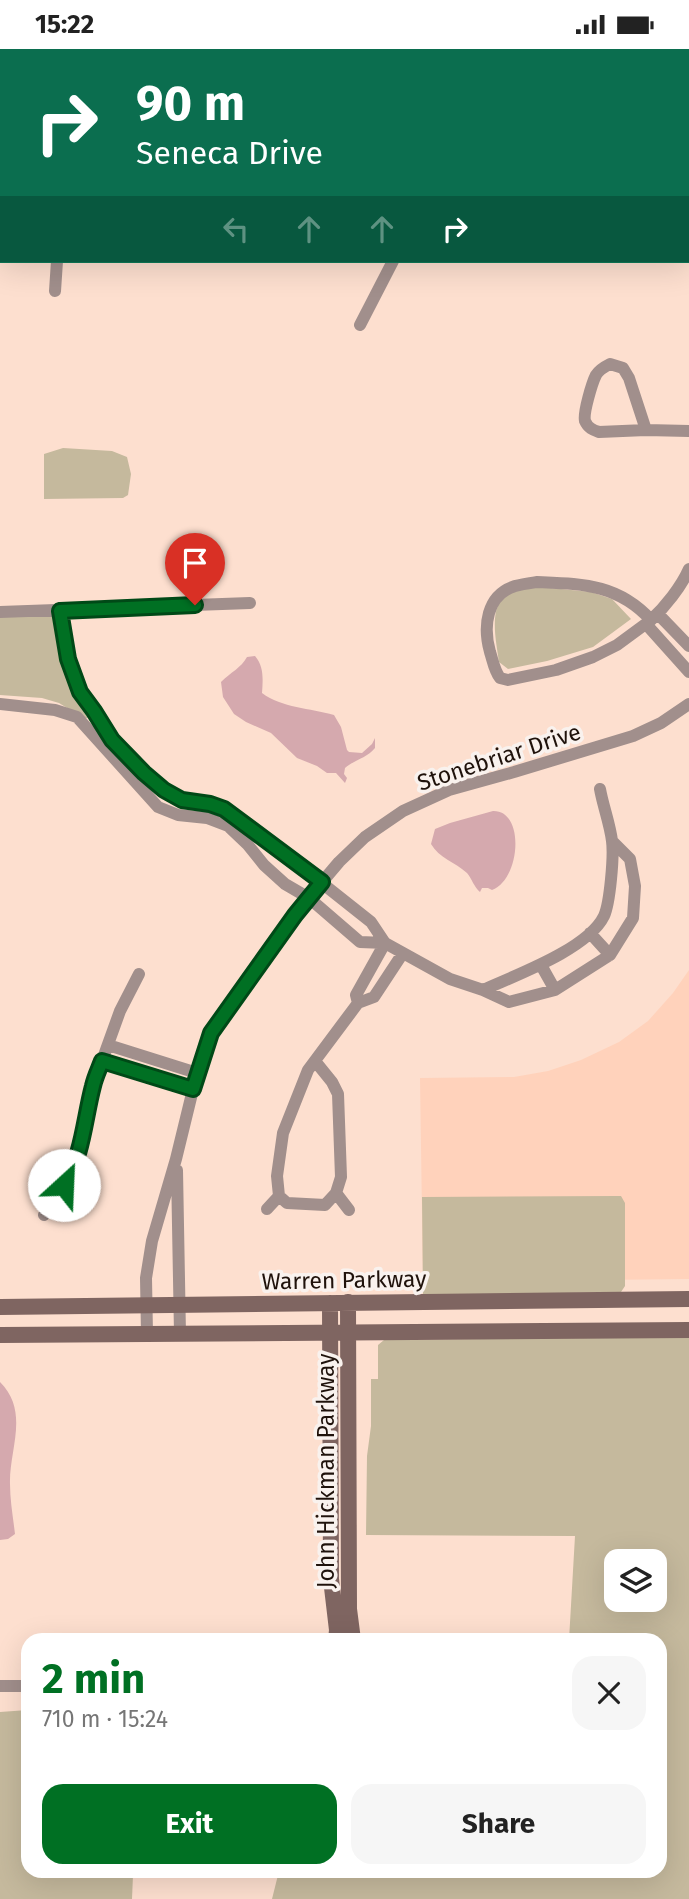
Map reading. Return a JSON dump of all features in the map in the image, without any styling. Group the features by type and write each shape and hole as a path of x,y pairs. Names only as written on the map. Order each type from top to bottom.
{"main road":[{"name":"Warren Parkway","path":"0,1307 689,1299"},
{"path":"630,1300 634,1331"},
{"name":"John Hickman Parkway","path":"348,1302 349,1609 352,1633"},
{"name":"John Hickman Parkway","path":"330,1303 331,1579 337,1633"},
{"path":"0,1335 689,1330"},
{"path":"331,1563 349,1562"}],"street":[{"path":"55,291 57,263"},
{"path":"360,325 392,263"},
{"path":"646,431 629,378 623,368 610,364 604,366 596,376 586,408 586,424 592,430 599,432 689,431"},
{"path":"689,569 686,577 651,619 604,653 556,670 508,680 500,678 496,673 487,641 487,616 502,593 514,586 537,582 597,586 639,607 651,619 689,672"},
{"path":"0,612 250,603"},
{"path":"60,611 68,659 80,692 112,740 144,773 164,790 182,800 224,809 371,922 385,943"},
{"path":"651,619 689,646"},
{"path":"0,704 55,710 77,717 158,807 178,815 207,818 228,826 271,872 309,898 360,942 385,943 450,979 509,1002 555,990 610,955 633,918 635,886 630,859 612,841"},
{"name":"Stonebriar Drive","path":"147,1334 146,1278 153,1237 197,1073 211,1033 295,915 339,862 365,837 403,811 449,790 633,736 661,723 689,704"},
{"path":"483,990 541,965 586,939 604,916 611,882 612,841 600,789"},
{"path":"590,933 610,955"},
{"path":"358,1003 356,995 385,943"},
{"path":"315,1061 338,1094 341,1177 336,1193 325,1205 287,1203 279,1196 277,1176 283,1133 308,1070 358,1003 374,997 403,953"},
{"path":"541,965 555,990"},
{"path":"44,1215 72,1173 94,1083 120,1011 139,974"},
{"path":"108,1045 197,1073"},
{"path":"102,1061 193,1089"},
{"name":"Stonebriar Drive","path":"176,1159 180,1334"},
{"path":"336,1193 349,1210"},
{"path":"267,1209 279,1196"},
{"path":"153,1237 177,1240"},
{"path":"0,1686 21,1686"}],"shaded area":[{"path":"63,448 112,451 127,457 131,474 128,495 123,498 44,499 44,454"},
{"path":"531,586 591,592 612,599 631,619 593,647 508,669 499,662 495,632 496,611 505,595"},
{"path":"0,614 50,614 56,620 67,680 89,717 85,719 59,703 42,698 0,695"},
{"path":"255,656 263,678 262,693 287,705 334,715 349,752 362,753 375,738 375,748 372,751 345,768 345,783 336,773 327,773 297,758 271,733 234,714 223,697 221,682 247,657"},
{"path":"493,811 503,814 510,821 515,846 513,860 502,883 492,890 482,888 480,892 467,873 438,853 431,844 435,829"},
{"path":"689,970 689,1279 423,1282 420,1078 514,1077 548,1071 581,1060 619,1042 648,1021"},
{"path":"621,1196 625,1203 625,1286 621,1292 423,1296 422,1197"},
{"path":"689,1337 689,1899 272,1899 277,1878 667,1878 667,1633 569,1633 575,1536 366,1535 371,1379 378,1379 378,1345 384,1340"},
{"path":"0,1382 14,1406 16,1431 10,1484 15,1534 0,1540"},
{"path":"21,1710 21,1878 133,1878 132,1899 0,1899 0,1712"}],"route":[{"path":"64,1185 72,1173 79,1152 94,1083 102,1061 193,1089 211,1033 295,915 322,882 224,809 182,800 164,790 112,740 80,692 68,659 60,611 195,605"}]}
